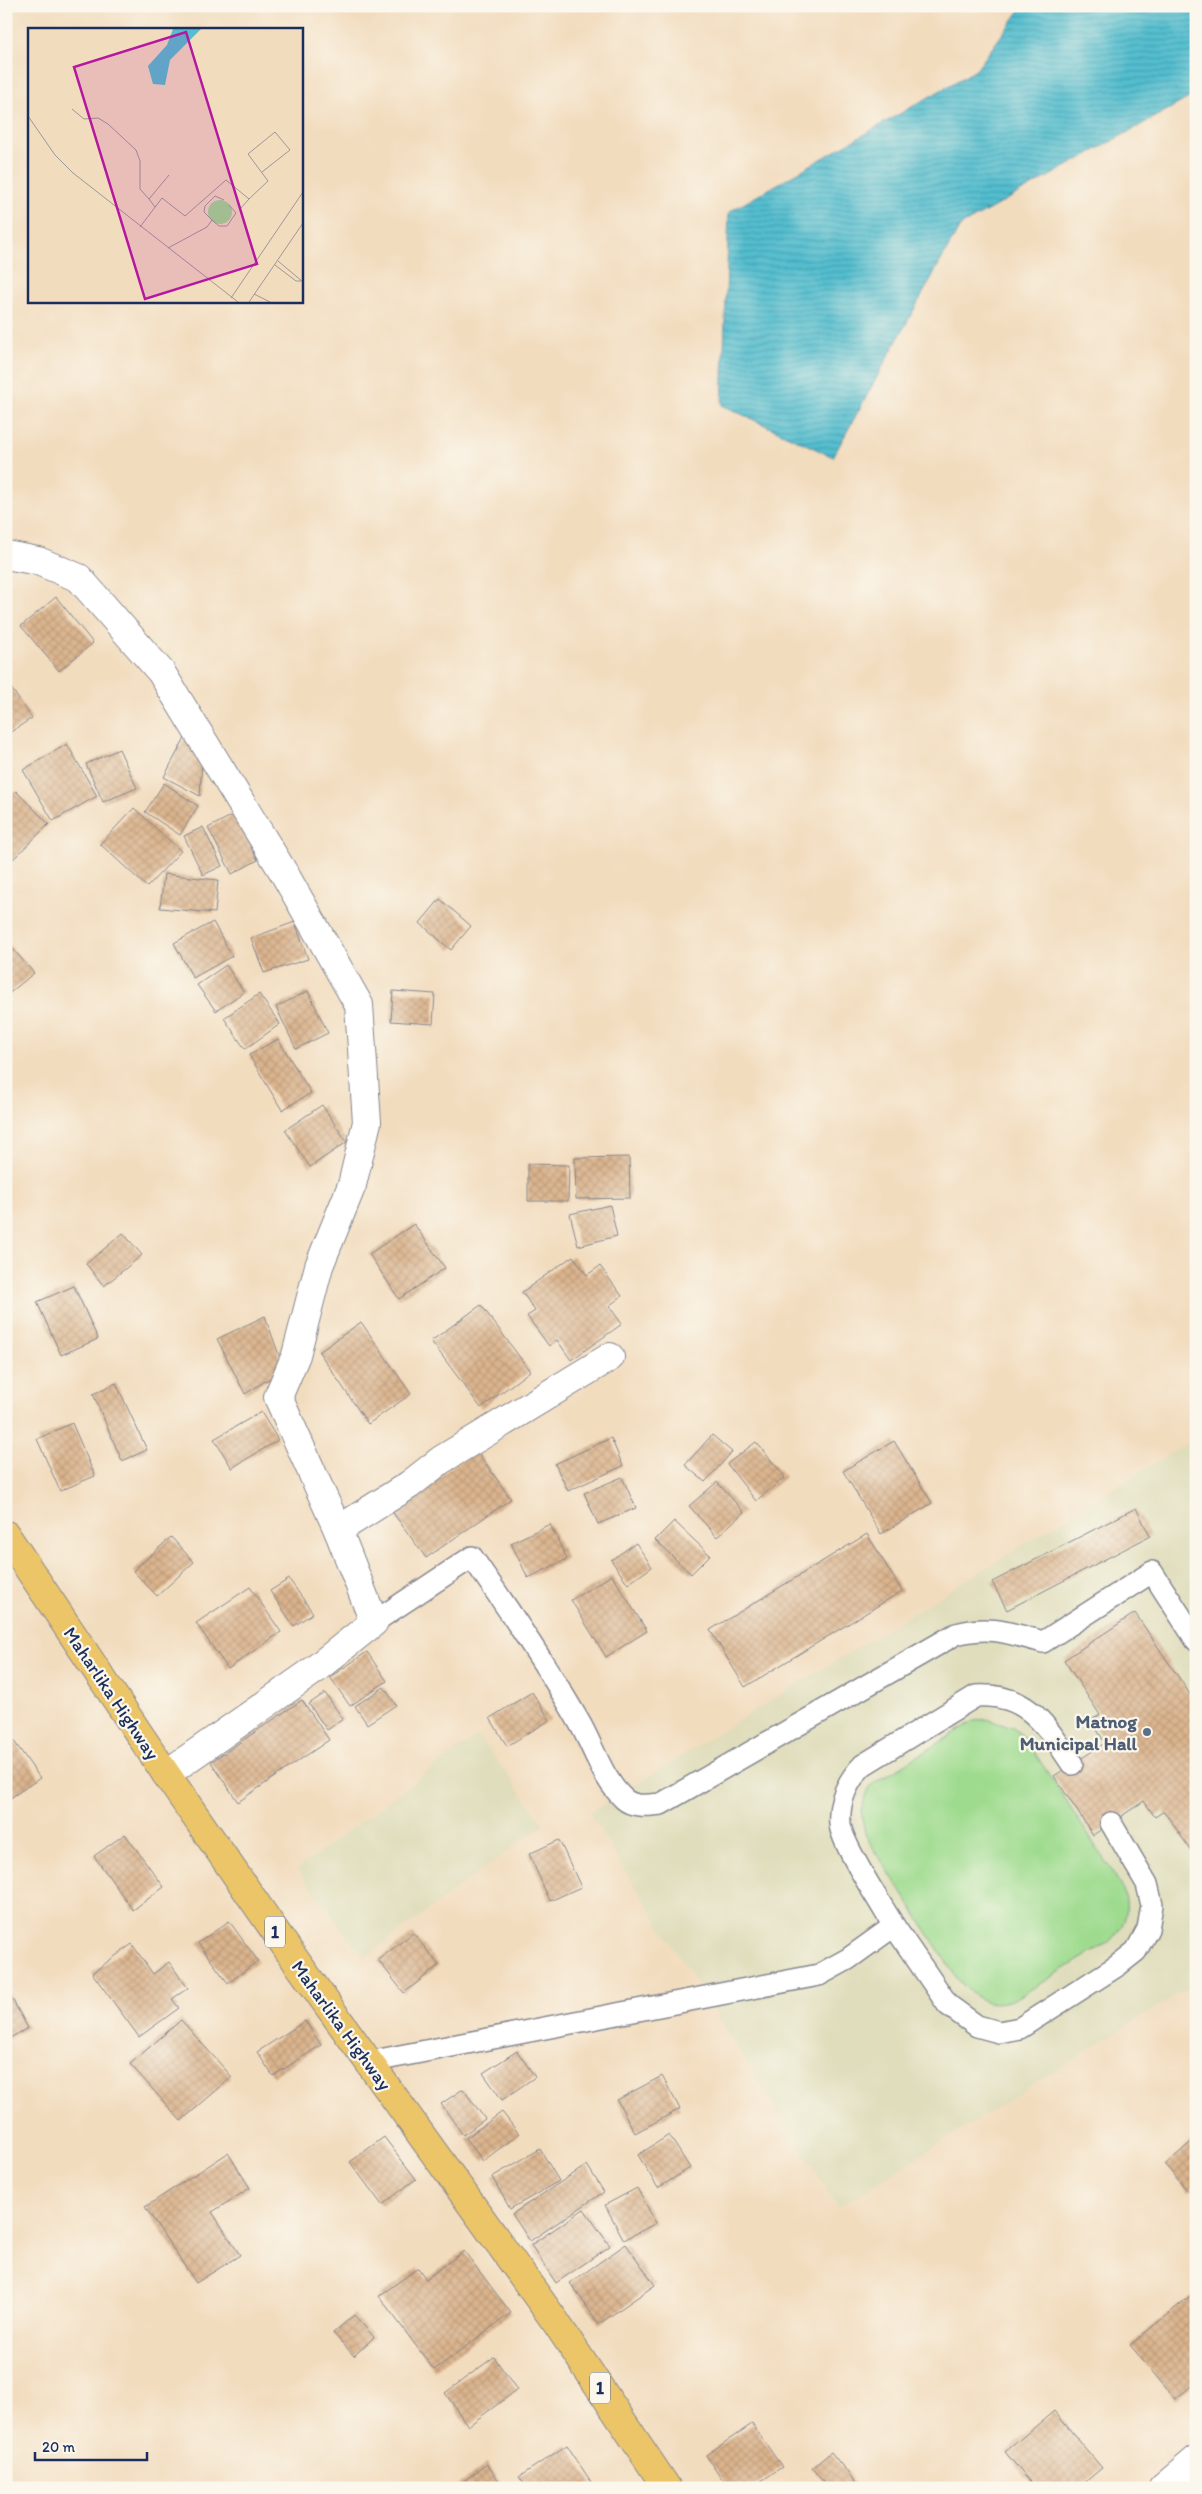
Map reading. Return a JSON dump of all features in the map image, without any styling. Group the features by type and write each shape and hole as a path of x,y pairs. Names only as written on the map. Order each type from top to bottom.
{"highway":[{"name":"Maharlika Highway","path":"6,1535 166,1774 290,1954 555,2322 667,2488"}],"street":[{"path":"6,554 38,562 79,578 161,672 284,873 359,1005 367,1122 352,1185 319,1266 296,1355 278,1397 338,1530 374,1622 313,1671 166,1774"},
{"path":"338,1530 409,1485 441,1460 610,1356"},
{"path":"1163,2488 1196,2460"}],"lane":[{"path":"374,1622 472,1557 525,1632 579,1721 608,1778 625,1800 641,1806 661,1804 956,1634 978,1628 1002,1631 1043,1642 1152,1572 1196,1640"},
{"path":"1072,1764 1044,1723 1029,1710 1010,1698 992,1695 976,1696 863,1765 851,1777 844,1795 840,1824 846,1842 894,1926 948,2005 977,2026 999,2032 1020,2028 1117,1966 1136,1951 1148,1929 1152,1905 1147,1884 1111,1823"},
{"path":"369,2062 819,1975 848,1959 894,1926"}],"shaded area":[{"path":"1196,1438 1196,1983 838,2207 589,1813"},
{"path":"478,1735 544,1824 364,1958 297,1869"}],"green space":[{"path":"986,1719 1013,1728 1025,1738 1124,1890 1126,1904 1123,1923 1112,1940 1015,1999 996,2003 982,2000 975,1996 956,1977 865,1835 861,1810 870,1786 974,1721"}],"water":[{"path":"1023,6 1196,6 1196,94 960,226 833,457 722,405 729,212 976,70"}],"building":[{"path":"56,597 93,643 59,671 21,626"},
{"path":"6,681 32,718 6,735"},
{"path":"187,734 202,760 200,796 164,777"},
{"path":"67,744 97,796 53,821 23,770"},
{"path":"119,749 137,788 103,802 86,764"},
{"path":"164,783 198,806 180,835 145,812"},
{"path":"16,791 49,824 6,866 6,801"},
{"path":"134,808 181,851 147,887 100,844"},
{"path":"233,815 258,860 232,874 208,828"},
{"path":"203,827 222,866 203,875 184,836"},
{"path":"164,874 218,880 215,913 160,908"},
{"path":"440,899 471,926 451,950 420,923"},
{"path":"213,922 232,956 193,978 174,943"},
{"path":"295,922 308,959 264,973 251,938"},
{"path":"6,941 34,973 6,996"},
{"path":"226,965 244,992 216,1011 197,985"},
{"path":"308,991 328,1033 296,1049 276,1007"},
{"path":"393,991 435,994 433,1024 391,1021"},
{"path":"259,994 280,1024 245,1049 224,1018"},
{"path":"278,1039 311,1093 282,1110 249,1055"},
{"path":"322,1105 347,1142 310,1167 285,1130"},
{"path":"629,1157 630,1198 576,1199 575,1158"},
{"path":"528,1164 569,1165 568,1201 528,1201"},
{"path":"610,1205 617,1236 578,1246 570,1214"},
{"path":"414,1224 445,1268 399,1299 369,1254"},
{"path":"123,1233 142,1255 104,1286 86,1264"},
{"path":"573,1256 587,1275 600,1266 622,1296 609,1306 622,1324 571,1360 557,1340 549,1346 527,1316 535,1311 522,1292"},
{"path":"74,1286 98,1339 61,1355 37,1302"},
{"path":"481,1305 530,1371 481,1408 431,1341"},
{"path":"265,1316 284,1369 245,1394 217,1339"},
{"path":"361,1322 411,1394 368,1424 319,1352"},
{"path":"116,1383 147,1450 122,1461 93,1394"},
{"path":"261,1412 278,1440 232,1468 214,1439"},
{"path":"72,1423 95,1476 60,1491 37,1439"},
{"path":"712,1435 732,1452 705,1482 685,1465"},
{"path":"611,1438 623,1466 568,1491 555,1464"},
{"path":"894,1441 932,1503 881,1534 843,1471"},
{"path":"756,1442 785,1477 756,1501 727,1464"},
{"path":"476,1450 511,1499 426,1558 391,1510"},
{"path":"622,1477 636,1508 598,1524 584,1493"},
{"path":"717,1482 744,1512 717,1537 689,1506"},
{"path":"1136,1508 1150,1536 1007,1610 992,1582"},
{"path":"674,1521 710,1555 691,1574 655,1540"},
{"path":"550,1524 567,1559 528,1578 511,1543"},
{"path":"867,1534 902,1591 745,1687 710,1630"},
{"path":"171,1537 194,1562 157,1596 133,1571"},
{"path":"636,1543 652,1567 628,1584 611,1560"},
{"path":"612,1575 647,1631 606,1657 571,1600"},
{"path":"289,1579 313,1613 294,1626 270,1591"},
{"path":"250,1587 281,1632 228,1669 196,1623"},
{"name":"Matnog Municipal Hall","path":"1135,1613 1196,1703 1196,1858 1164,1811 1155,1817 1144,1801 1093,1835 1054,1776 1105,1743 1091,1720 1100,1715 1064,1660"},
{"path":"367,1652 387,1681 350,1706 330,1677"},
{"path":"384,1687 396,1705 367,1724 355,1706"},
{"path":"532,1692 550,1720 507,1746 490,1718"},
{"path":"325,1693 343,1719 327,1730 309,1704"},
{"path":"302,1700 329,1740 238,1802 211,1762"},
{"path":"6,1730 40,1778 6,1801"},
{"path":"125,1834 164,1887 133,1910 94,1856"},
{"path":"559,1840 581,1887 550,1901 529,1854"},
{"path":"229,1921 258,1961 228,1983 198,1943"},
{"path":"413,1933 439,1965 404,1993 378,1960"},
{"path":"132,1944 153,1974 169,1962 188,1988 172,1999 179,2008 139,2037 92,1973"},
{"path":"6,1988 28,2028 6,2040"},
{"path":"181,2020 232,2077 181,2121 130,2064"},
{"path":"305,2021 321,2045 273,2076 257,2052"},
{"path":"517,2051 535,2077 502,2100 483,2073"},
{"path":"662,2076 680,2109 635,2133 617,2100"},
{"path":"463,2089 485,2119 463,2135 441,2104"},
{"path":"502,2112 519,2134 483,2161 466,2138"},
{"path":"669,2135 690,2168 658,2188 638,2155"},
{"path":"384,2137 416,2179 382,2205 350,2162"},
{"path":"1196,2138 1196,2186 1189,2192 1165,2165"},
{"path":"540,2149 559,2181 510,2209 492,2177"},
{"path":"228,2153 250,2188 212,2212 240,2255 196,2283 145,2207"},
{"path":"587,2165 604,2192 530,2241 512,2214"},
{"path":"637,2188 656,2223 624,2240 605,2205"},
{"path":"584,2209 610,2246 556,2283 531,2245"},
{"path":"626,2244 655,2285 599,2324 570,2283"},
{"path":"464,2251 511,2313 434,2370 379,2296 418,2268 426,2279"},
{"path":"1196,2291 1196,2383 1175,2399 1130,2345"},
{"path":"354,2315 374,2337 354,2356 333,2333"},
{"path":"494,2357 517,2390 468,2426 445,2393"},
{"path":"1054,2411 1102,2468 1078,2488 1035,2488 1005,2452"},
{"path":"752,2424 782,2467 751,2488 728,2488 706,2455"},
{"path":"567,2445 595,2488 527,2488 519,2477"},
{"path":"831,2452 856,2483 850,2488 828,2488 812,2468"},
{"path":"487,2464 504,2488 454,2488"},
{"path":"1196,2475 1196,2488 1180,2488"}],"place":[{"name":"Matnog Municipal Hall","path":"1147,1732"}]}
